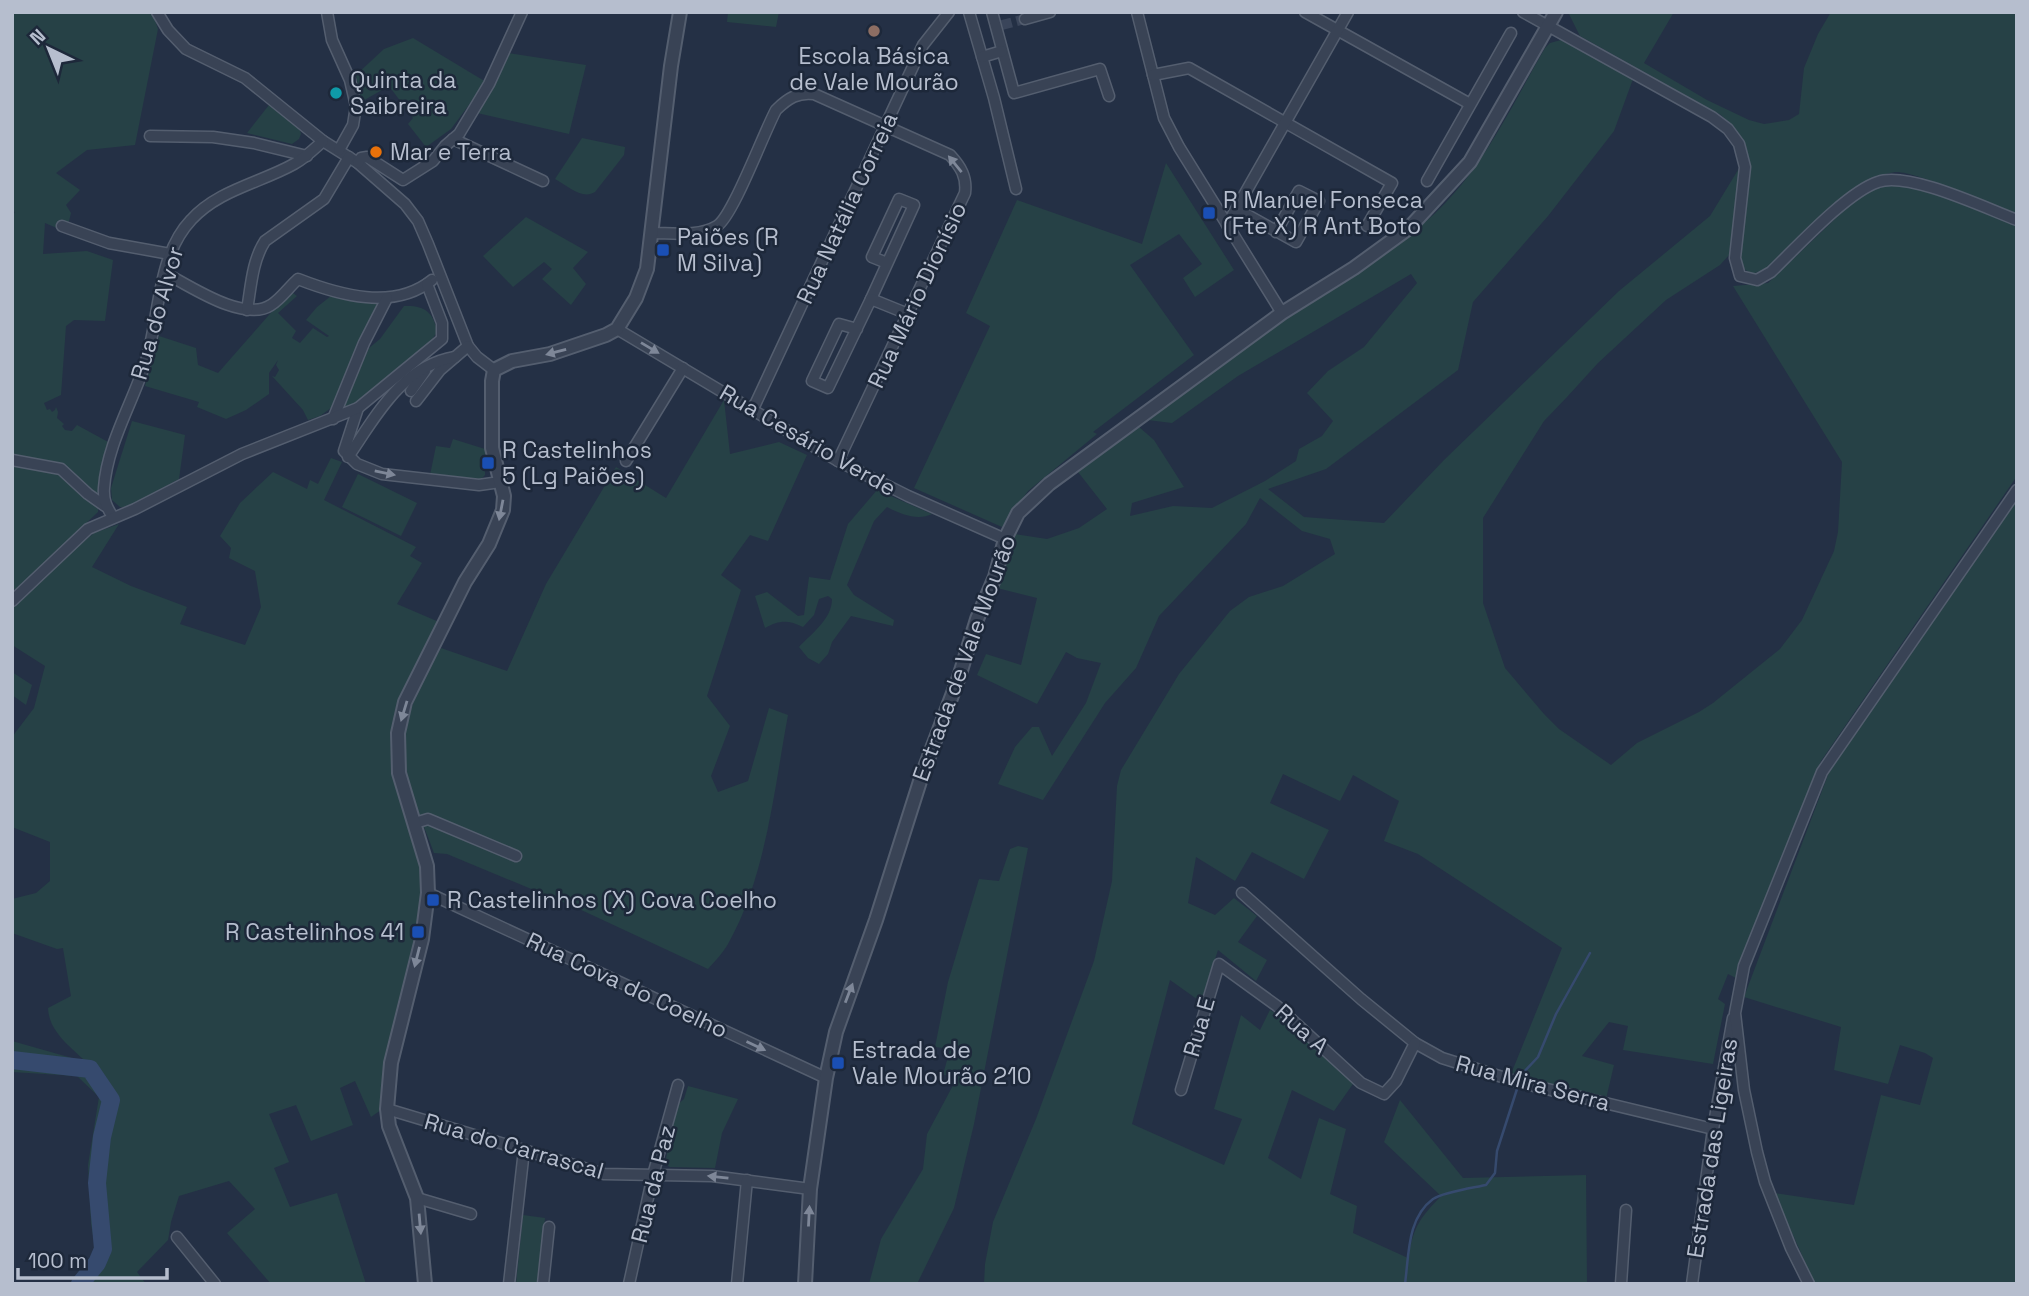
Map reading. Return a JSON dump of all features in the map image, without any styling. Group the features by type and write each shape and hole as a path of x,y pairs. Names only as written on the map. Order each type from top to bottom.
{"street":[{"path":"157,12 186,49 245,79 323,141 354,160 405,204 418,221 468,346 494,370"},
{"path":"327,12 332,40 349,80 356,106 353,125 339,150"},
{"path":"247,310 256,260 265,242 324,199 354,160 367,157 403,180 433,161 459,134 489,84 522,12"},
{"path":"494,370 512,361 550,354 596,340 617,328 644,281 680,12"},
{"name":"Rua Natália Correia","path":"753,410 923,45 949,12"},
{"path":"968,12 1016,189"},
{"path":"992,12 999,25 1002,51 1014,93 1101,69 1109,96"},
{"path":"1025,19 1050,12"},
{"path":"1137,12 1164,118 1179,147 1282,313"},
{"path":"1304,12 1470,104"},
{"path":"1227,225 1238,210 1348,12"},
{"path":"1523,12 1712,117 1728,130 1739,144 1745,167 1735,258 1740,276 1757,279 1771,272 1855,194 1879,181 1903,179 2017,220"},
{"name":"Estrada de Vale Mourão","path":"805,1284 810,1189 826,1078 842,1011 876,920 922,775 959,677 977,619 1018,513 1036,494 1282,313 1392,242 1436,201 1470,162 1556,12"},
{"path":"1427,181 1511,33"},
{"path":"982,57 1002,51"},
{"path":"1153,75 1189,68 1392,183 1367,226"},
{"path":"652,233 703,232 719,225 730,209 776,110 790,98 799,94 814,94 885,127"},
{"name":"Rua Mário Dionísio","path":"838,461 965,193 966,181 950,155 885,127"},
{"path":"150,136 213,138 254,143 307,156"},
{"path":"453,139 543,181"},
{"name":"Rua do Alvor","path":"105,506 104,488 110,457 145,363 170,254 178,237 198,212 218,198 307,156 323,141"},
{"path":"1238,210 1276,232 1296,242 1319,201 1299,191 1276,232"},
{"path":"857,329 839,324 812,381 828,388 857,329 915,205 899,199 872,257 887,263"},
{"path":"62,226 109,243 170,254"},
{"path":"166,274 230,306 247,310 270,306 298,279 331,291 387,298 428,284 440,274"},
{"path":"12,601 88,529 135,509 242,454 358,408 442,339 442,323 428,284"},
{"path":"333,419 364,343 387,298"},
{"path":"871,299 908,314"},
{"name":"Rua Cesário Verde","path":"617,328 838,461 908,496 1006,539"},
{"path":"416,401 434,376 468,346"},
{"path":"348,457 397,388 411,376 455,357"},
{"path":"411,391 428,368"},
{"path":"626,461 683,368"},
{"path":"425,1284 417,1198 389,1126 387,1108 391,1063 422,939 428,893 426,866 397,761 398,733 405,702 498,523 504,496 492,448 494,370"},
{"path":"358,408 344,451 357,464 382,474 479,485 500,482"},
{"path":"12,460 61,469 105,506 113,517"},
{"name":"Estrada das Ligeiras","path":"1692,1284 1713,1129 1744,966 1822,772 2017,490"},
{"path":"415,823 428,819 516,856"},
{"name":"Rua Cova do Coelho","path":"428,893 826,1078"},
{"name":"Rua Mira Serra","path":"1242,893 1361,999 1415,1043 1442,1058 1473,1070 1713,1129"},
{"name":"Rua A","path":"1219,964 1277,1006 1361,1083 1384,1094 1396,1081 1415,1043"},
{"name":"Rua E","path":"1181,1090 1219,964"},
{"path":"1735,1013 1744,1090 1760,1162 1791,1248 1809,1284"},
{"name":"Rua da Paz","path":"629,1284 653,1175 678,1085"},
{"name":"Rua do Carrascal","path":"387,1108 604,1174 712,1176 810,1189"},
{"path":"509,1284 524,1150"},
{"path":"737,1284 747,1181"},
{"path":"417,1198 471,1214"},
{"path":"1621,1284 1626,1210"},
{"path":"543,1284 549,1227"},
{"path":"177,1237 215,1284"}],"green space":[{"path":"12,12 152,12 158,29 135,145 87,150 56,173 80,190 66,205 71,213 68,225 59,229 45,223 43,254 87,251 113,260 105,321 74,320 66,326 61,395 44,403 47,410 52,412 56,407 57,418 64,424 62,426 65,430 72,431 77,425 110,443 100,491 97,493 65,467 12,456 12,216 15,212 12,211"},
{"path":"728,12 779,12 776,27 727,22"},
{"path":"1568,12 1674,12 1644,63 1707,100 1749,120 1764,124 1789,120 1799,114 1804,68 1818,34 1831,12 2017,12 2017,214 1936,182 1895,172 1861,185 1844,197 1769,268 1752,274 1744,269 1739,257 1743,144 1733,127 1721,115 1580,36"},
{"path":"413,38 486,82 451,129 426,147 408,124 413,118 389,86 361,102 356,75 384,49"},
{"path":"1561,40 1633,79 1614,131 1548,216 1473,302 1458,370 1326,469 1268,489 1304,517 1384,523 1444,460 1619,291 1710,216 1741,165 1730,254 1720,265 1666,300 1598,363 1544,421 1483,518 1483,603 1505,668 1544,714 1559,729 1611,765 1637,743 1713,703 1780,649 1802,620 1834,551 1838,532 1842,462 1733,286 1768,283 1857,198 1889,185 1910,185 2017,224 2017,476 1821,761 1736,978 1728,974 1718,999 1725,1004 1713,1064 1623,1050 1628,1026 1609,1022 1582,1056 1614,1065 1606,1099 1511,1074 1562,948 1418,854 1384,841 1399,801 1353,775 1340,801 1283,774 1270,803 1329,830 1304,879 1252,852 1235,881 1196,857 1188,903 1215,915 1234,898 1257,916 1238,942 1267,960 1256,981 1218,950 1201,1002 1170,980 1132,1124 1224,1165 1242,1119 1214,1109 1241,1015 1260,1030 1270,1010 1290,1022 1355,1081 1334,1111 1292,1090 1268,1158 1301,1179 1319,1118 1346,1129 1330,1194 1357,1206 1353,1233 1408,1258 1418,1224 1441,1196 1384,1142 1400,1100 1463,1178 1586,1175 1587,1284 984,1284 993,1222 1036,1119 1094,961 1112,881 1117,786 1121,770 1179,674 1230,611 1249,597 1283,586 1335,554 1330,539 1302,531 1260,498 1246,524 1159,616 1136,668 1105,703 1043,800 998,784 1015,747 1032,727 1039,727 1052,756 1086,703 1101,663 1077,658 1066,652 1037,704 977,675 986,654 1021,665 1037,598 997,588 1014,534 1047,539 1079,528 1107,509 1078,472 1139,427 1154,440 1184,487 1132,503 1130,516 1173,506 1212,508 1265,481 1296,461 1299,449 1322,436 1333,421 1307,393 1328,371 1364,347 1417,283 1411,274 1238,376 1172,423 1148,420 1257,338 1383,255 1425,223 1474,168 1496,135 1545,48 1550,43"},
{"path":"508,53 586,65 569,134 477,113"},
{"path":"269,105 300,130 299,139 292,144 247,133"},
{"path":"582,138 625,147 624,155 595,192 590,194 575,191 555,179"},
{"path":"1166,163 1234,270 1195,297 1183,278 1202,264 1179,234 1130,265 1194,355 1093,432 1097,434 1028,491 1002,527 914,488 990,326 966,313 1017,200 1142,244"},
{"path":"526,217 588,252 573,268 586,284 571,305 542,279 552,269 544,262 513,287 483,256"},
{"path":"290,291 297,296 278,313 296,331 292,338 300,343 313,328 329,336 306,320 331,296 379,302 335,405 320,416 308,420 303,410 272,376 275,377 279,370 276,365 278,360 269,373 269,394 246,410 226,419 197,407 199,402 145,386 159,336 196,348 198,365 218,373"},
{"path":"404,306 427,311 437,332 431,341 354,404 342,410 369,348 380,339"},
{"path":"724,400 730,454 779,442 807,455 768,541 750,535 721,575 741,590 707,696 730,726 711,776 718,792 748,781 769,708 788,715 760,862 741,918 728,944 708,969 577,908 447,854 434,853 410,787 404,749 413,704 441,648 507,671 546,584 616,467 666,498"},
{"path":"132,421 185,435 179,479 126,508 120,507 112,500 111,488"},
{"path":"453,439 485,449 485,475 479,481 430,475 436,446 450,448"},
{"path":"331,458 342,462 324,500 416,547 410,556 422,563 397,604 439,622 397,706 392,727 394,775 421,864 422,896 381,1110 371,1117 355,1081 340,1088 353,1125 311,1141 296,1105 269,1114 289,1162 274,1168 290,1207 337,1193 366,1284 271,1284 227,1233 255,1209 229,1181 179,1196 168,1240 137,1272 146,1284 69,1284 95,1247 88,1165 99,1097 77,1076 12,1072 12,1041 86,1062 61,1038 49,1017 48,1008 71,996 63,948 57,949 12,933 12,899 36,893 50,881 50,842 12,827 12,737 34,708 45,666 12,645 12,608 94,533 119,524 92,567 131,586 187,607 180,624 245,645 261,607 255,571 229,558 231,548 220,536 240,503 273,472 307,489 310,480 318,484"},
{"path":"12,464 59,472 98,509 98,512 16,589 12,589"},
{"path":"358,474 417,503 401,536 342,507"},
{"path":"877,490 932,514 915,517 887,507 874,521 847,585 854,595 894,620 893,626 851,616 819,664 808,658 799,647 825,619 832,599 828,596 819,599 814,615 803,627 784,622 765,628 755,596 767,592 798,616 804,615 809,577 830,580 848,524"},
{"path":"2017,497 2017,1284 1815,1284 1774,1193 1854,1205 1881,1095 1920,1105 1933,1058 1900,1045 1888,1084 1834,1070 1841,1027 1744,997 1831,767"},
{"path":"12,672 32,685 26,705 12,695"},
{"path":"1018,846 1028,848 974,1124 954,1208 917,1284 869,1284 881,1239 923,1169 927,1134 958,1076 943,1075 950,1049 935,1047 948,982 979,879 999,881 1010,849"},
{"path":"688,1086 738,1099 722,1133 715,1168 670,1167 665,1164 676,1106 684,1099"},
{"path":"523,1215 545,1218 538,1284 516,1284"}],"waterway":[{"path":"1521,1075 1538,1057 1556,1014 1590,953"},
{"path":"12,1060 90,1069 111,1100 102,1137 97,1183 103,1249 97,1263 80,1284"},
{"path":"1405,1284 1411,1238 1424,1207 1444,1194 1486,1185 1495,1173 1497,1151 1517,1089"}],"tunnel":[{"path":"1002,25 1025,19"}],"place":[{"name":"Escola Básica de Vale Mourão","path":"874,31"},
{"name":"Quinta da Saibreira","path":"336,93"},
{"name":"Mar e Terra","path":"376,152"},
{"name":"R Manuel Fonseca (Fte X) R Ant Boto","path":"1209,213"},
{"name":"Paiões (R M Silva)","path":"663,250"},
{"name":"R Castelinhos 5 (Lg Paiões)","path":"488,463"},
{"name":"R Castelinhos (X) Cova Coelho","path":"433,900"},
{"name":"R Castelinhos 41","path":"418,932"},
{"name":"Estrada de Vale Mourão 210","path":"838,1063"}]}
